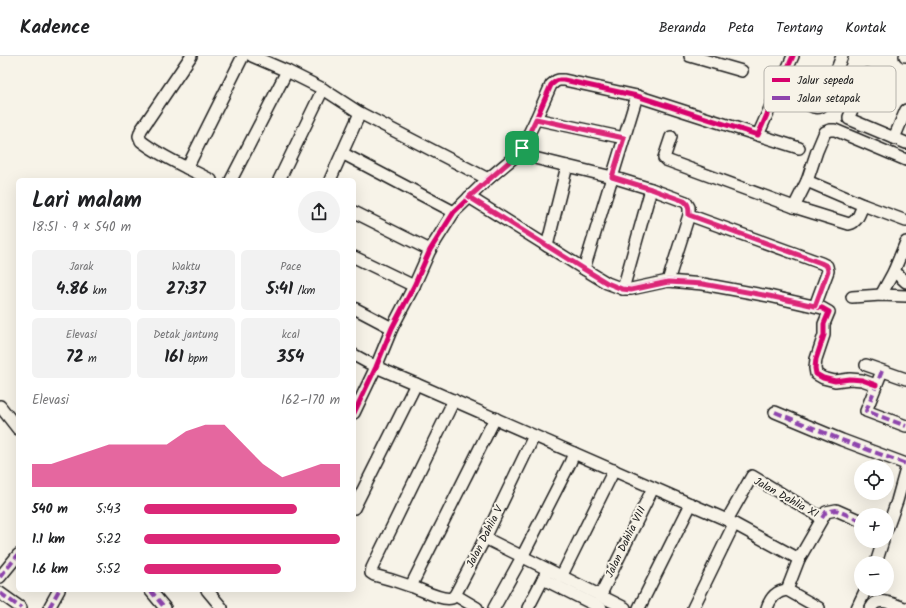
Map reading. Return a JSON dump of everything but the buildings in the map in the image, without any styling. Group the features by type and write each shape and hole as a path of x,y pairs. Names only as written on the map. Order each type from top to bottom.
{"street":[{"path":"191,56 142,130 140,141 166,158 207,178"},
{"path":"187,168 243,56"},
{"path":"252,56 287,70 323,89 360,113 488,179"},
{"path":"690,56 742,71"},
{"path":"789,66 793,56"},
{"path":"838,66 842,56"},
{"path":"232,178 287,70"},
{"path":"356,405 376,367 392,328 414,286 430,250 454,212 488,179 518,154 551,85 556,81 564,80 637,96 799,148"},
{"path":"279,178 323,89"},
{"path":"584,269 637,96"},
{"path":"894,138 906,110"},
{"path":"758,135 769,112"},
{"path":"851,112 849,118 906,143"},
{"path":"331,178 360,113"},
{"path":"536,119 624,138"},
{"path":"794,207 807,181 825,132 835,130 906,160"},
{"path":"671,137 664,158 666,160 794,207 849,224 855,222 863,205"},
{"path":"342,153 454,212"},
{"path":"518,154 612,177 686,202 689,207 689,215 668,282"},
{"path":"547,246 567,166"},
{"path":"807,181 863,205 906,221"},
{"path":"622,289 651,189"},
{"path":"469,197 607,283 622,289 631,290 668,282 703,284 815,306 829,312 824,324 824,335 816,359 816,374 823,378 835,381 850,379 862,380 876,385"},
{"path":"356,213 430,250"},
{"path":"689,215 827,266 828,271 815,306"},
{"path":"881,295 894,271 906,242"},
{"path":"356,258 414,286"},
{"path":"894,271 906,282"},
{"path":"852,297 881,295 906,296"},
{"path":"356,309 392,328"},
{"path":"356,357 691,504 730,522 799,559"},
{"path":"866,365 906,379"},
{"path":"882,370 866,411 906,426"},
{"path":"356,504 416,384"},
{"path":"454,400 371,570 371,573 446,599 452,598 455,595 477,608"},
{"path":"0,406 16,426"},
{"path":"775,412 842,440 906,464"},
{"path":"411,586 495,418"},
{"name":"Jalan Dahlia V","path":"455,595 485,538 534,436"},
{"path":"494,608 522,557 574,453"},
{"path":"894,509 906,468"},
{"path":"562,576 614,470"},
{"name":"Jalan Dahlia XI","path":"730,522 752,476 822,518"},
{"name":"Jalan Dahlia VIII","path":"600,596 653,488"},
{"path":"639,608 691,504"},
{"path":"787,590 799,559 826,512 836,510 854,518"},
{"path":"693,608 730,522"},
{"path":"485,538 522,557 545,574 601,608"},
{"path":"0,577 16,557"},
{"path":"545,574 562,576 625,608"},
{"path":"528,608 545,574"},
{"path":"767,608 773,597 778,593 787,590 819,608"},
{"path":"49,608 58,592"},
{"path":"152,592 165,608"},
{"path":"209,592 222,608"},
{"path":"0,593 21,608"},
{"path":"857,608 863,596"},
{"path":"871,608 874,603 884,601 905,608"}],"marked path":[{"path":"689,215 827,266 828,271 815,306"},
{"path":"882,371 866,411 906,426"},
{"path":"775,412 842,440 906,464"},
{"path":"822,518 826,512 836,510 854,518"},
{"path":"0,577 16,557"},
{"path":"49,608 58,592"},
{"path":"152,592 165,608"},
{"path":"0,593 21,608"}],"cycle path":[{"path":"789,66 793,56"},
{"path":"356,409 376,367 392,328 414,286 430,250 454,212 488,179 518,154 551,85 556,81 564,80 637,96 758,135 768,112"},
{"path":"469,197 607,283 623,289 631,289 668,281 703,284 769,296 822,308 829,312 824,324 824,335 816,359 816,374 823,378 835,381 850,379 862,380 876,385"}],"route":[{"path":"536,119 624,138 612,177 684,201 688,204 689,215 827,266 828,271 815,306 703,284 668,282 631,290 622,289 607,283 469,197 518,154 522,148 536,119"}]}
